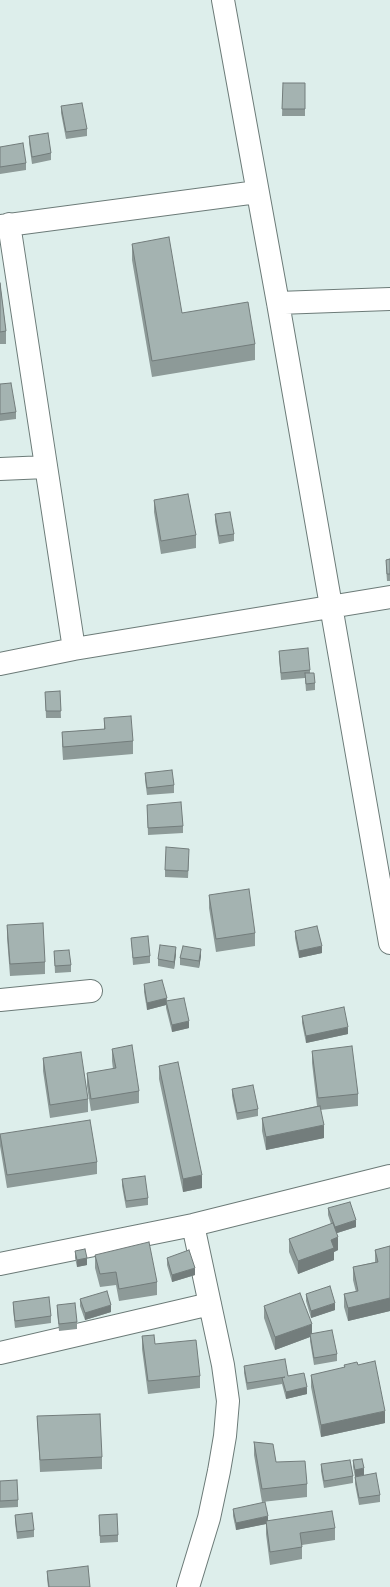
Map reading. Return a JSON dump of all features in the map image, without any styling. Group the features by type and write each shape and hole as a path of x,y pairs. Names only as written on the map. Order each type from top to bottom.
{"street":[{"path":"222,0 278,303 330,608 389,934"},
{"path":"74,648 46,467 4,225 257,192"},
{"path":"278,303 390,299"},
{"path":"0,469 46,467"},
{"path":"1,667 74,648 330,608 390,597"},
{"path":"0,1000 91,991"},
{"path":"0,1264 192,1225 390,1176"},
{"path":"188,1587 209,1518 220,1471 228,1401 223,1365 192,1225"},
{"path":"0,1353 210,1304"}],"building":[{"path":"283,83 305,83 305,109 282,109"},
{"path":"82,103 87,129 66,132 61,106"},
{"path":"48,133 51,153 32,157 29,136"},
{"path":"23,143 26,163 0,167 0,147"},
{"path":"169,237 182,313 248,302 255,344 152,361 132,244"},
{"path":"0,283 6,331 0,332"},
{"path":"11,383 16,412 0,414 0,384"},
{"path":"188,494 196,535 161,541 154,500"},
{"path":"230,512 234,534 219,536 215,514"},
{"path":"390,559 390,574 387,574 386,560"},
{"path":"308,648 310,670 281,673 279,651"},
{"path":"305,673 314,673 315,683 306,684"},
{"path":"60,691 61,711 46,711 45,692"},
{"path":"131,716 133,741 63,747 62,732 105,729 104,718"},
{"path":"172,770 174,785 147,788 145,773"},
{"path":"181,802 183,826 148,828 147,805"},
{"path":"166,847 189,849 188,871 165,870"},
{"path":"249,889 255,933 216,939 209,895"},
{"path":"43,923 45,962 10,964 7,925"},
{"path":"317,926 322,946 299,951 295,931"},
{"path":"148,936 150,956 133,958 131,938"},
{"path":"160,945 176,947 174,962 158,959"},
{"path":"183,946 201,949 199,961 180,958"},
{"path":"69,950 71,965 55,966 54,951"},
{"path":"162,980 167,998 147,1003 144,984"},
{"path":"184,998 189,1021 172,1025 166,1001"},
{"path":"344,1007 348,1027 306,1036 302,1016"},
{"path":"132,1045 139,1091 91,1099 87,1073 116,1068 112,1049"},
{"path":"352,1046 358,1094 318,1098 312,1051"},
{"path":"81,1052 88,1099 50,1105 43,1058"},
{"path":"178,1062 202,1175 183,1179 159,1066"},
{"path":"253,1085 258,1109 237,1113 232,1089"},
{"path":"320,1106 324,1125 266,1137 262,1118"},
{"path":"90,1120 97,1162 7,1175 0,1134"},
{"path":"145,1176 148,1198 126,1201 122,1179"},
{"path":"350,1202 356,1220 335,1227 328,1208"},
{"path":"333,1223 338,1237 331,1240 334,1248 298,1261 289,1239"},
{"path":"149,1242 157,1282 119,1289 116,1272 100,1274 95,1255"},
{"path":"390,1246 390,1298 348,1308 344,1294 358,1291 353,1267 378,1262 375,1250"},
{"path":"85,1249 87,1258 77,1260 75,1251"},
{"path":"189,1250 195,1268 172,1275 167,1258"},
{"path":"330,1286 335,1303 311,1311 306,1294"},
{"path":"107,1291 111,1305 85,1313 80,1299"},
{"path":"300,1293 312,1324 275,1337 264,1306"},
{"path":"49,1297 51,1316 15,1321 13,1302"},
{"path":"75,1303 77,1322 59,1324 57,1305"},
{"path":"332,1330 337,1354 314,1358 310,1334"},
{"path":"154,1335 155,1344 196,1340 200,1376 148,1381 142,1336"},
{"path":"285,1359 288,1376 304,1373 307,1387 286,1392 282,1378 285,1377 247,1383 244,1366"},
{"path":"375,1361 385,1411 321,1425 311,1375 345,1367 344,1365 357,1362 358,1365"},
{"path":"100,1414 102,1457 40,1460 37,1416"},
{"path":"254,1442 273,1444 276,1462 305,1461 307,1484 262,1489"},
{"path":"362,1459 364,1468 355,1470 353,1460"},
{"path":"350,1460 353,1476 324,1481 321,1464"},
{"path":"376,1473 380,1495 359,1498 355,1477"},
{"path":"17,1480 18,1500 0,1501 0,1481"},
{"path":"265,1502 268,1516 236,1523 233,1509"},
{"path":"332,1511 335,1528 300,1533 302,1547 270,1552 266,1521"},
{"path":"32,1513 34,1530 17,1532 15,1515"},
{"path":"117,1514 118,1535 100,1536 99,1515"},
{"path":"88,1566 90,1587 49,1587 47,1571"}]}
